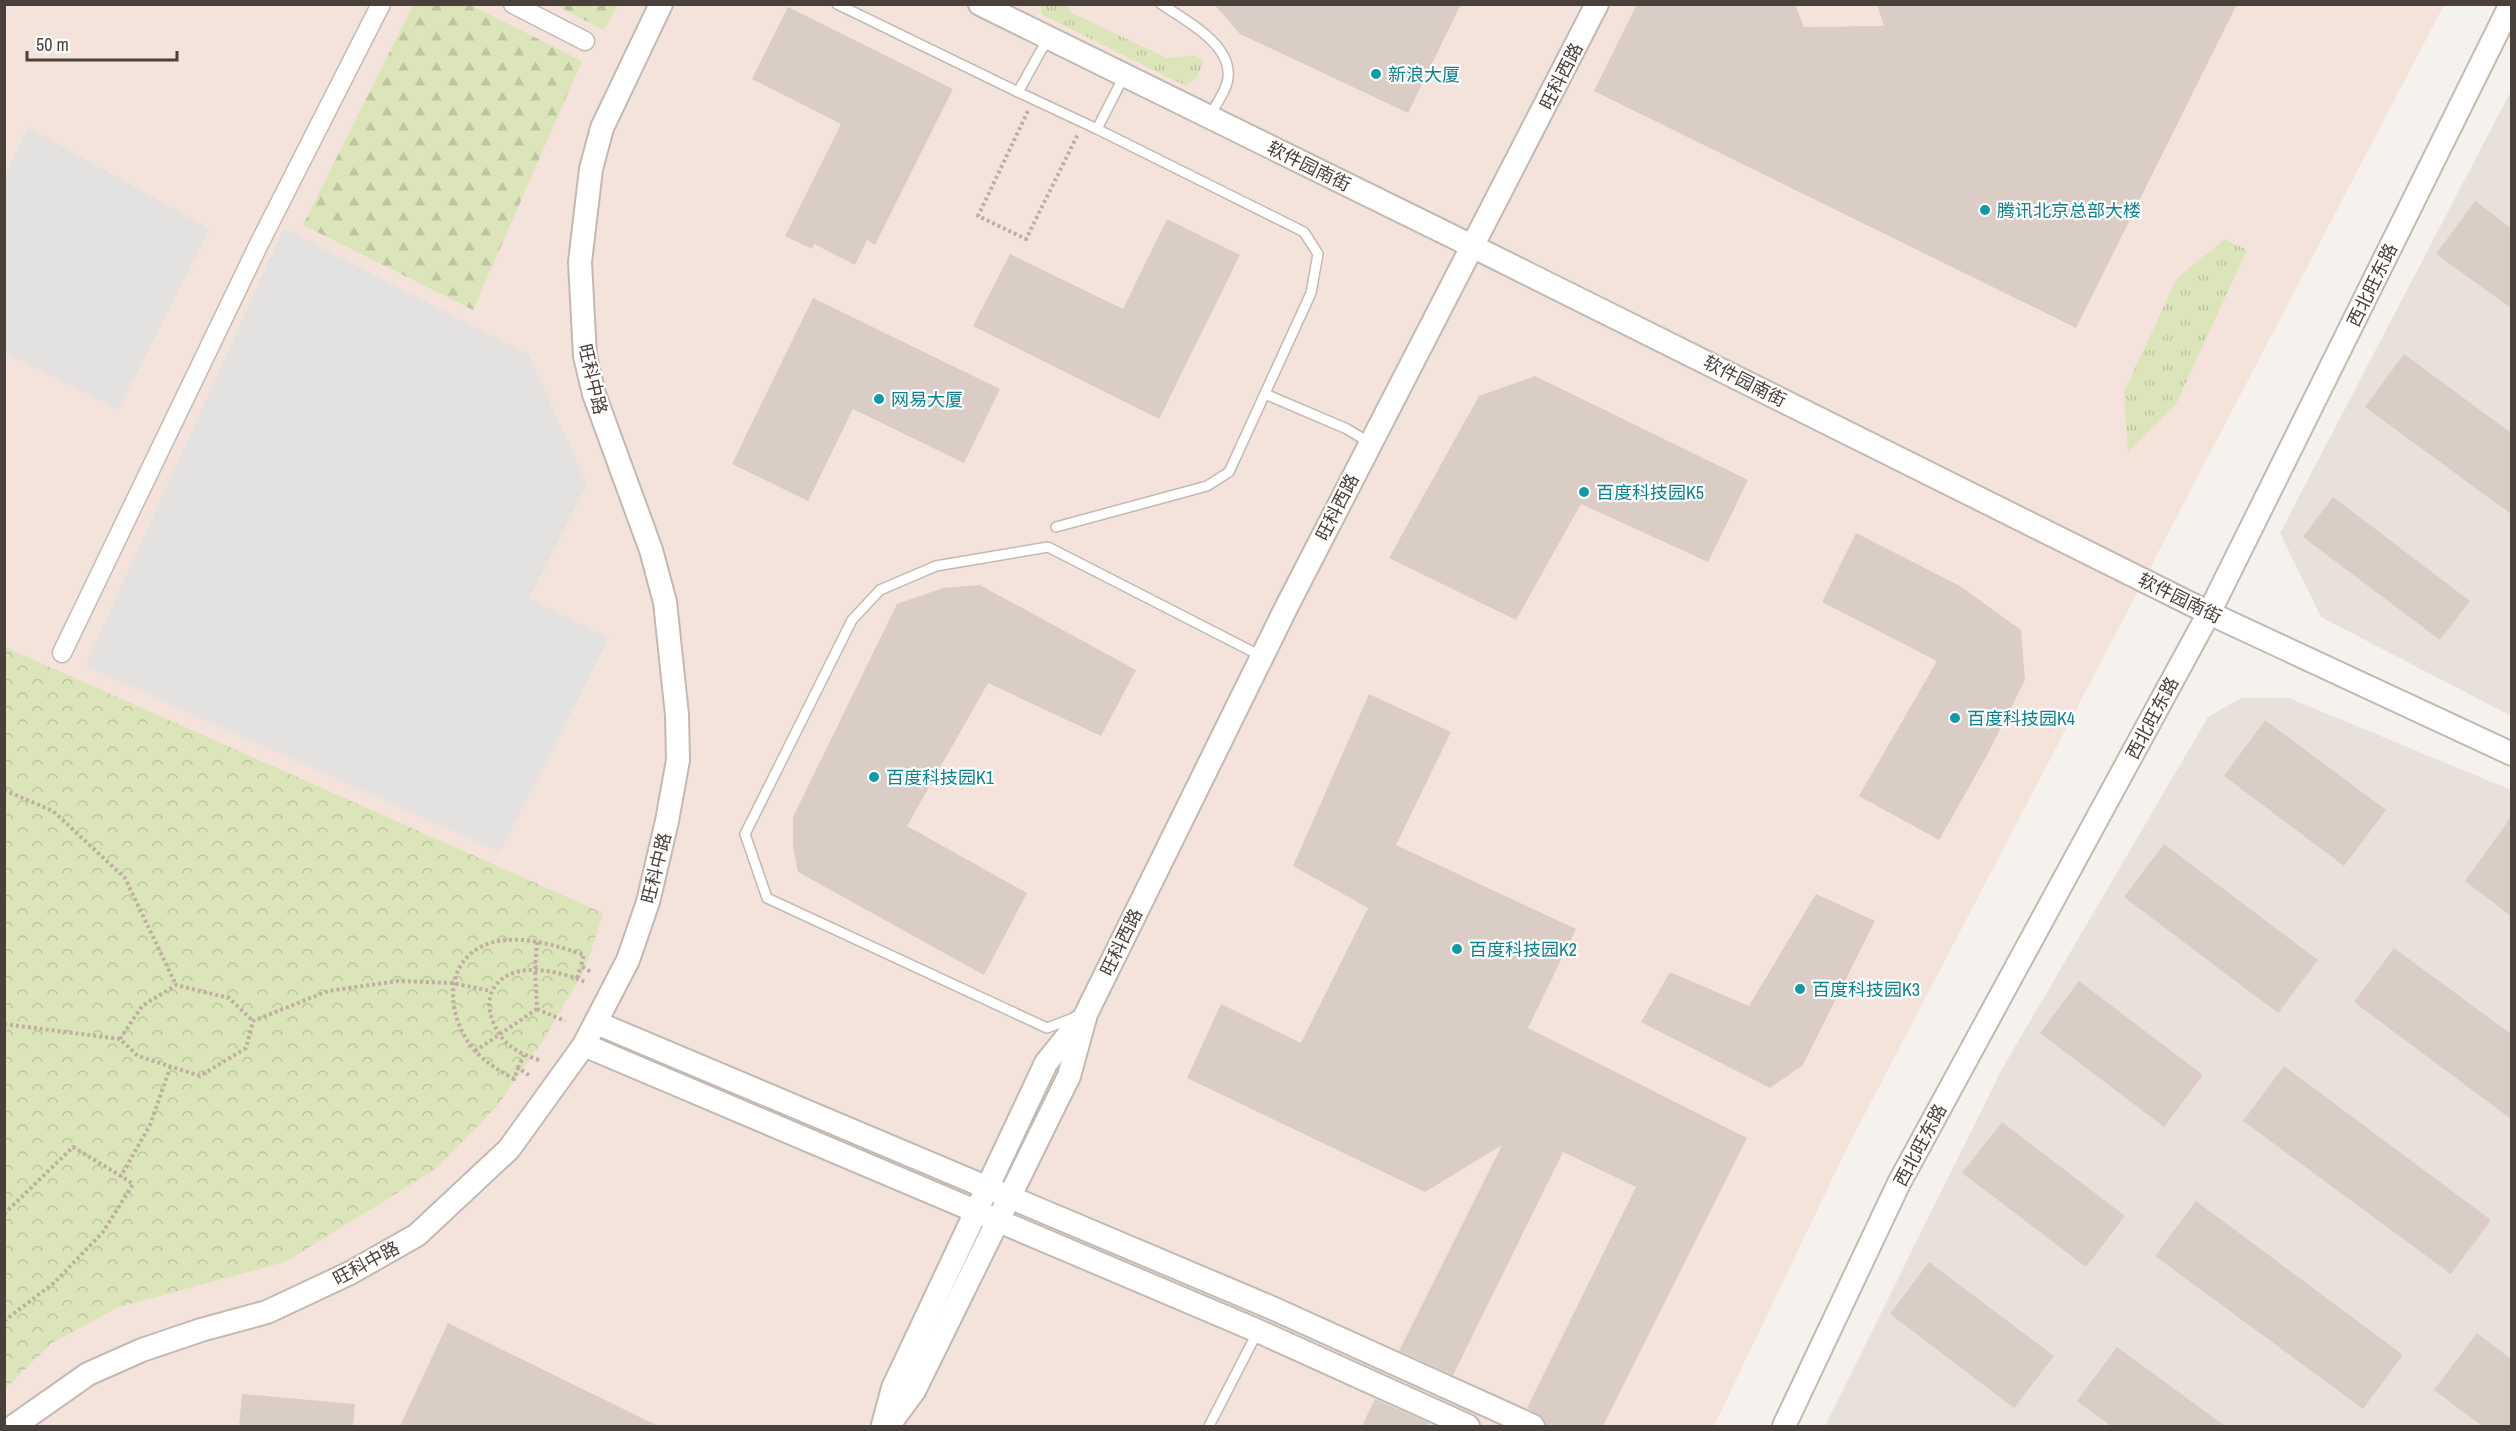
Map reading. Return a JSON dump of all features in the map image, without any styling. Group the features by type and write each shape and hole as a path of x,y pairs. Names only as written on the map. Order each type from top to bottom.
{"street":[{"path":"62,653 259,244 381,4"},
{"path":"513,4 585,41"},
{"name":"旺科中路","path":"14,1426 88,1374 142,1350 201,1330 267,1312 350,1273 417,1235 509,1149 584,1045 628,960 648,902 678,760 677,716 665,602 651,550 594,394 585,356 580,262 588,189 602,128 661,4"},
{"name":"软件园南街","path":"980,4 1008,12 1048,38 1474,246 2209,613 2511,754"},
{"name":"旺科西路","path":"1086,1014 1262,656 1597,4"},
{"name":"西北旺东路","path":"1784,1426 1899,1183 2209,613 2511,4"},
{"path":"883,1426 893,1388 1046,1063 1086,1014"},
{"path":"888,1426 914,1391 1069,1076 1086,1014"},
{"path":"597,1023 1270,1307 1533,1426"},
{"path":"584,1045 975,1213 1258,1331 1468,1426"}],"lane":[{"path":"837,4 1084,122 1304,232 1318,254 1311,293 1229,472 1207,486 1056,527"},
{"path":"1161,4 1192,25 1224,54 1228,78 1209,117"},
{"path":"1018,92 1048,38"},
{"path":"1097,129 1124,76"},
{"path":"1265,394 1347,429 1370,443"},
{"path":"1086,1014 1047,1028 767,898 745,834 852,620 880,590 936,566 1048,547 1262,656"},
{"path":"1209,1426 1258,1331"}],"path":[{"path":"1033,99 978,216 1026,239 1084,122"},
{"path":"4,790 53,811 125,878 176,985"},
{"path":"537,942 535,970 537,1010"},
{"path":"524,1055 514,1079 492,1067 475,1051 454,1009 452,983 462,962 491,943 537,942 559,946 584,955 577,978"},
{"path":"581,966 591,972"},
{"path":"539,1060 524,1055 509,1046 499,1035 488,1011 491,990 507,976 535,970 577,978 586,982"},
{"path":"253,1021 328,991 398,981 452,983 491,990"},
{"path":"120,1039 142,1006 176,985 229,998 253,1021"},
{"path":"537,1010 565,1021"},
{"path":"475,1051 537,1010"},
{"path":"4,1024 120,1039 138,1056 200,1076 246,1048 253,1021"},
{"path":"121,1176 150,1125 170,1068"},
{"path":"518,1068 529,1075"},
{"path":"4,1214 73,1147 133,1184 103,1232 55,1282 4,1321"}],"shaded area":[{"path":"5,5 2444,5 1847,1148 1714,1426 5,1426"},
{"path":"2511,91 2511,716 2321,617 2280,533"},
{"path":"28,127 210,229 118,410 5,352 5,175"},
{"path":"284,228 529,355 587,484 529,599 609,638 500,852 85,666"},
{"path":"2241,698 2289,698 2511,790 2511,1426 1825,1426 2002,1069 2208,717"}],"green space":[{"path":"413,5 471,5 582,61 473,310 303,225"},
{"path":"555,5 618,5 604,30"},
{"path":"1040,5 1065,5 1072,13 1167,58 1195,55 1204,62 1197,77 1186,86 1042,15"},
{"path":"2225,239 2247,250 2175,406 2128,452 2124,392 2177,278"},
{"path":"5,647 603,913 585,970 542,1042 497,1106 436,1169 285,1262 119,1307 52,1343 5,1389"}],"building":[{"name":"新浪大厦","path":"1214,4 1461,4 1408,113 1240,34"},
{"name":"腾讯北京总部大楼","path":"1637,4 1795,4 1804,27 1884,26 1877,4 2237,4 2076,328 1594,91"},
{"path":"788,7 953,89 875,245 867,240 855,265 814,244 812,249 785,236 841,124 752,79"},
{"path":"2475,201 2511,228 2511,308 2436,254"},
{"path":"1167,219 1240,255 1159,419 973,326 1010,254 1123,309"},
{"name":"网易大厦","path":"813,298 1000,389 964,463 853,409 808,501 732,464"},
{"path":"2404,354 2511,433 2511,514 2365,407"},
{"name":"百度科技园K5","path":"1535,376 1748,480 1708,562 1581,504 1516,620 1389,558 1479,396"},
{"path":"2333,497 2470,601 2440,640 2303,537"},
{"name":"百度科技园K4","path":"1856,533 1960,586 2021,630 2025,680 1986,757 1939,840 1859,796 1937,661 1822,602"},
{"name":"百度科技园K1","path":"980,585 1136,670 1101,736 988,683 907,826 1027,893 984,975 798,872 793,847 793,817 897,604 943,588"},
{"path":"1369,694 1451,732 1396,845 1576,929 1528,1028 1747,1138 1603,1426 1546,1426 1544,1418 1527,1408 1636,1187 1563,1152 1453,1375 1399,1351 1502,1145 1425,1192 1187,1078 1221,1004 1301,1043 1368,908 1293,866"},
{"path":"2265,720 2386,810 2344,866 2224,776"},
{"path":"2511,817 2511,916 2465,881"},
{"path":"2164,844 2318,960 2278,1013 2124,897"},
{"name":"百度科技园K3","path":"1816,894 1875,921 1803,1065 1770,1088 1641,1022 1670,972 1749,1006"},
{"path":"2394,948 2511,1034 2511,1119 2354,1002"},
{"path":"2079,981 2203,1075 2164,1127 2040,1033"},
{"path":"2284,1066 2491,1220 2451,1274 2243,1121"},
{"path":"2002,1122 2125,1216 2086,1267 1962,1173"},
{"path":"2196,1201 2403,1355 2363,1409 2155,1256"},
{"path":"1929,1262 2054,1356 2014,1408 1890,1314"},
{"path":"448,1323 658,1426 400,1426"},
{"path":"2477,1333 2511,1359 2511,1426 2482,1426 2434,1390"},
{"path":"2117,1347 2225,1426 2111,1426 2077,1401"},
{"path":"242,1394 355,1404 353,1426 239,1426"},
{"path":"1375,1399 1429,1423 1428,1426 1362,1426"}],"place":[{"name":"新浪大厦","path":"1376,74"},
{"name":"腾讯北京总部大楼","path":"1985,210"},
{"name":"网易大厦","path":"879,399"},
{"name":"百度科技园K5","path":"1584,492"},
{"name":"百度科技园K4","path":"1955,718"},
{"name":"百度科技园K1","path":"874,777"},
{"name":"百度科技园K2","path":"1457,949"},
{"name":"百度科技园K3","path":"1800,989"}]}
